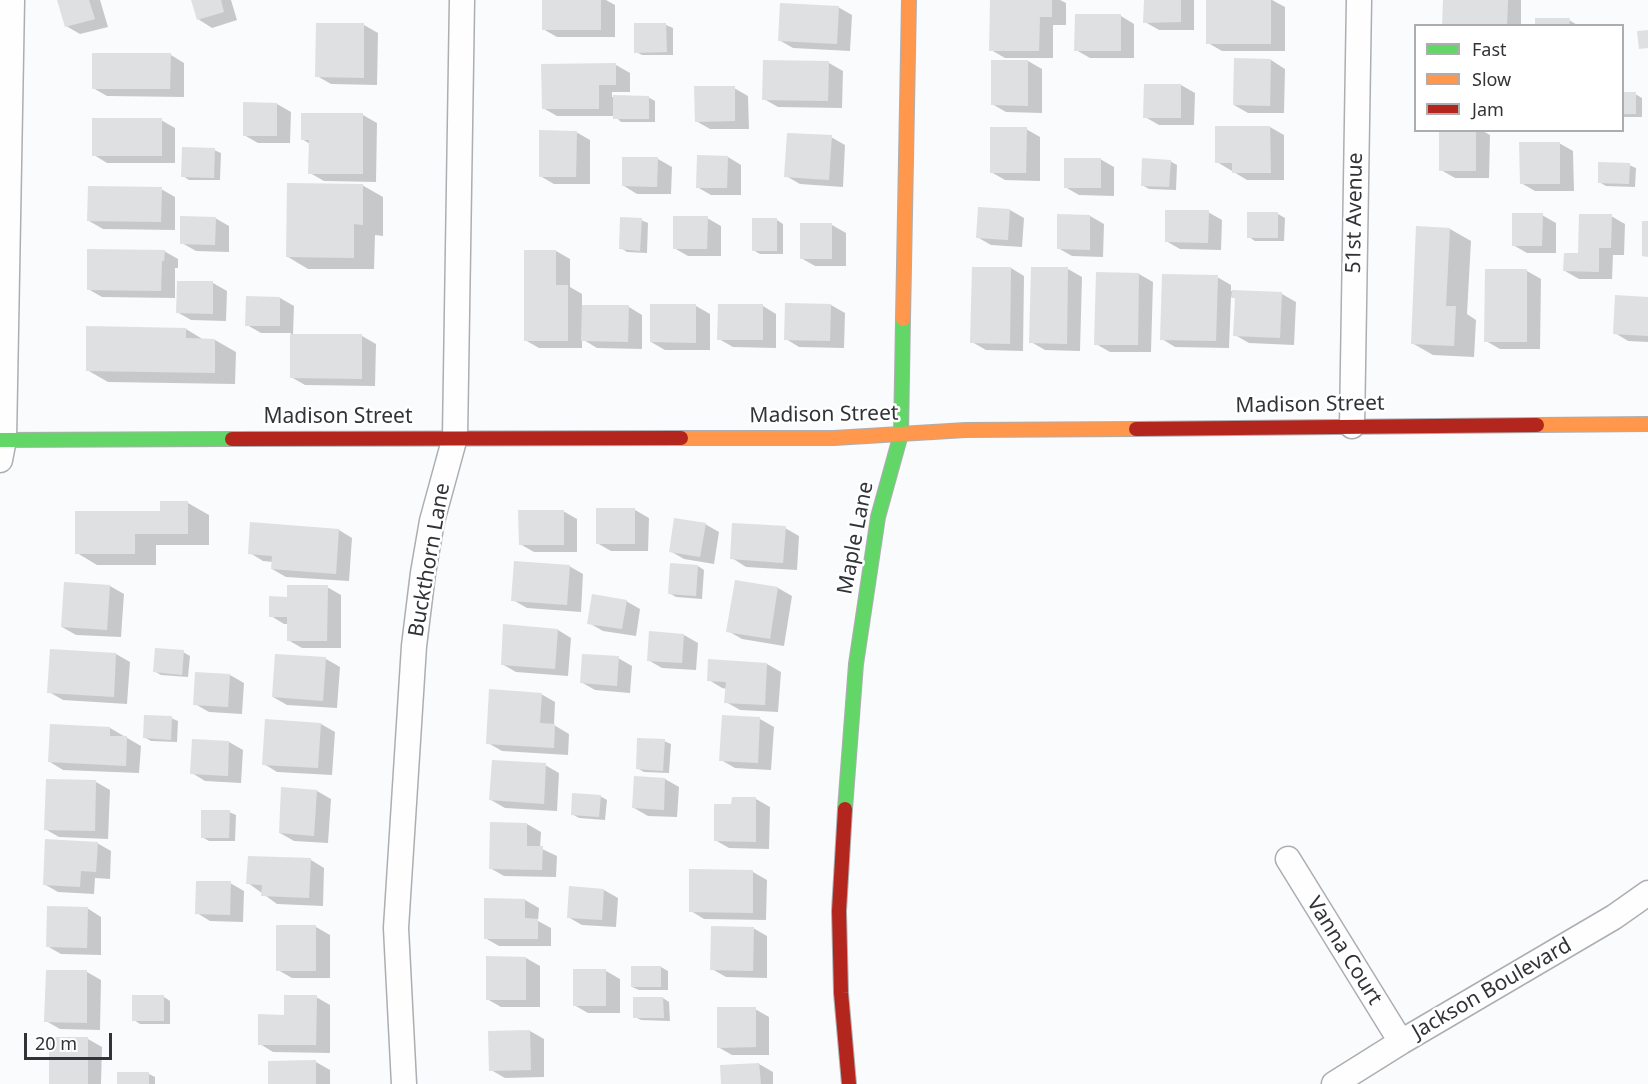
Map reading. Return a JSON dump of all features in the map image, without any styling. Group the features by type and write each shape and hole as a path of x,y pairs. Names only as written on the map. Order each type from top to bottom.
{"street":[{"path":"1,446 12,0"},
{"name":"Buckthorn Lane","path":"404,1084 396,928 414,646 432,521 455,438 462,0"},
{"name":"Maple Lane","path":"849,1084 841,993 839,911 856,664 878,517 901,434 909,0"},
{"name":"51st Avenue","path":"1352,426 1359,0"},
{"name":"Madison Street","path":"1,446 455,438 834,438 966,430 1648,424"},
{"name":"Vanna Court","path":"1288,859 1401,1042"},
{"name":"Jackson Boulevard","path":"1334,1084 1614,917 1648,893"}],"building":[{"path":"57,0 89,0 95,19 65,27"},
{"path":"191,0 221,0 224,12 197,20"},
{"path":"542,0 601,0 601,30 542,30"},
{"path":"990,0 1052,0 1052,17 1040,17 1039,51 989,51"},
{"path":"1144,0 1181,0 1181,22 1143,23"},
{"path":"1206,0 1271,0 1271,44 1206,44"},
{"path":"1443,0 1508,0 1507,24 1442,24"},
{"path":"780,3 839,6 837,44 778,41"},
{"path":"1075,14 1121,14 1121,51 1074,51"},
{"path":"1535,18 1570,18 1569,24 1535,24"},
{"path":"316,23 364,23 364,78 315,77"},
{"path":"634,23 666,23 667,52 634,53"},
{"path":"1648,30 1648,48 1639,49 1637,31"},
{"path":"92,53 171,53 170,89 92,89"},
{"path":"1234,58 1271,59 1270,106 1233,105"},
{"path":"763,60 829,61 828,101 762,100"},
{"path":"991,60 1028,60 1028,106 991,105"},
{"path":"616,63 616,85 599,85 599,109 542,109 541,64"},
{"path":"1144,84 1181,84 1181,118 1143,118"},
{"path":"694,86 735,86 735,121 695,122"},
{"path":"1624,92 1636,92 1636,114 1624,114"},
{"path":"613,95 649,96 649,119 613,119"},
{"path":"243,102 277,103 277,136 243,136"},
{"path":"301,113 363,113 363,174 308,174 309,140 301,140"},
{"path":"92,118 162,118 162,156 92,156"},
{"path":"1215,126 1270,126 1271,173 1232,173 1232,163 1215,163"},
{"path":"990,127 1027,127 1026,173 990,173"},
{"path":"539,130 577,131 576,177 539,177"},
{"path":"1439,132 1476,132 1476,171 1439,171"},
{"path":"787,133 832,135 829,180 784,177"},
{"path":"1519,142 1560,142 1560,184 1520,184"},
{"path":"182,147 215,148 214,178 181,177"},
{"path":"697,155 728,156 727,188 696,188"},
{"path":"622,157 658,157 657,187 622,186"},
{"path":"1064,158 1101,158 1101,188 1064,188"},
{"path":"1142,158 1171,160 1169,187 1141,186"},
{"path":"1598,162 1630,163 1629,184 1598,183"},
{"path":"287,183 363,184 363,225 354,224 354,258 286,257"},
{"path":"88,186 162,187 161,222 87,221"},
{"path":"978,207 1010,209 1008,240 976,238"},
{"path":"1165,210 1209,210 1208,243 1165,242"},
{"path":"1247,212 1278,212 1278,238 1247,238"},
{"path":"1512,213 1543,213 1542,246 1512,246"},
{"path":"1057,214 1090,215 1090,250 1057,249"},
{"path":"1579,214 1612,214 1611,248 1599,248 1599,272 1563,271 1564,253 1578,253"},
{"path":"180,216 216,217 215,245 180,244"},
{"path":"673,216 708,216 707,249 673,249"},
{"path":"620,217 642,218 640,251 619,249"},
{"path":"752,218 777,218 777,251 752,251"},
{"path":"1642,221 1648,221 1648,257 1642,256"},
{"path":"800,223 832,223 832,259 800,259"},
{"path":"1416,226 1450,228 1446,306 1456,306 1454,346 1411,344"},
{"path":"87,249 165,250 164,261 162,261 161,291 87,290"},
{"path":"524,250 556,250 556,285 568,285 568,341 524,341"},
{"path":"972,267 1011,267 1010,344 970,343"},
{"path":"1031,267 1068,267 1067,344 1029,343"},
{"path":"1485,269 1527,269 1527,342 1484,342"},
{"path":"1096,272 1139,273 1138,345 1094,345"},
{"path":"1162,274 1218,275 1216,341 1160,340"},
{"path":"177,281 213,281 213,314 176,313"},
{"path":"1232,290 1282,292 1280,338 1233,336 1235,298 1231,298"},
{"path":"1615,295 1648,297 1648,336 1613,334"},
{"path":"246,296 280,297 280,326 245,326"},
{"path":"785,303 831,304 830,341 784,340"},
{"path":"650,304 696,304 696,343 650,342"},
{"path":"718,304 763,304 763,340 717,340"},
{"path":"582,305 629,305 628,342 581,341"},
{"path":"86,326 186,328 186,338 215,339 215,373 86,371"},
{"path":"290,334 362,334 362,379 290,378"},
{"path":"160,501 188,501 188,534 135,534 135,554 75,554 75,511 160,511"},
{"path":"596,508 635,508 635,544 596,544"},
{"path":"518,510 564,510 564,545 519,545"},
{"path":"674,518 706,523 700,557 669,552"},
{"path":"250,522 339,529 336,574 271,569 272,556 248,554"},
{"path":"732,523 786,526 783,563 730,559"},
{"path":"514,561 570,565 567,605 511,601"},
{"path":"670,563 698,565 696,596 668,594"},
{"path":"735,580 778,587 770,639 726,632"},
{"path":"64,582 110,585 107,630 61,627"},
{"path":"287,585 328,585 327,641 287,641 287,617 269,617 269,596 287,597"},
{"path":"592,594 627,600 622,629 587,624"},
{"path":"503,624 558,629 555,669 501,665"},
{"path":"649,631 684,634 682,663 647,661"},
{"path":"155,648 184,650 182,675 153,672"},
{"path":"50,649 116,653 114,697 47,693"},
{"path":"275,654 326,657 323,701 272,697"},
{"path":"582,654 619,656 617,686 580,683"},
{"path":"708,659 767,663 765,705 724,703 726,682 707,681"},
{"path":"195,672 230,674 228,707 193,705"},
{"path":"489,689 542,693 540,723 555,724 554,748 486,744"},
{"path":"144,715 172,716 171,740 143,738"},
{"path":"722,715 760,717 758,763 719,761"},
{"path":"265,719 321,723 318,768 262,765"},
{"path":"50,724 110,727 110,736 127,736 126,766 48,762"},
{"path":"637,738 665,739 663,771 636,769"},
{"path":"192,739 229,741 228,776 190,774"},
{"path":"492,760 546,763 544,804 489,800"},
{"path":"634,776 665,778 664,810 632,808"},
{"path":"46,779 96,780 95,831 44,830"},
{"path":"281,787 317,790 314,836 279,833"},
{"path":"572,793 601,795 599,817 571,815"},
{"path":"732,797 756,797 756,842 714,841 714,804 731,804"},
{"path":"201,810 230,810 229,838 201,838"},
{"path":"490,822 527,823 527,846 543,846 542,870 489,869"},
{"path":"45,839 98,842 96,872 81,871 80,887 43,885"},
{"path":"248,856 311,858 309,898 261,896 262,885 246,884"},
{"path":"689,869 753,870 753,913 689,912"},
{"path":"196,881 231,881 230,915 195,914"},
{"path":"569,886 604,889 602,920 567,918"},
{"path":"484,898 525,899 525,918 538,919 538,939 484,939"},
{"path":"47,906 88,907 87,948 46,947"},
{"path":"276,925 316,925 316,971 276,971"},
{"path":"711,926 754,927 753,971 710,970"},
{"path":"486,956 526,957 526,1000 486,1000"},
{"path":"631,966 661,966 661,987 631,987"},
{"path":"573,969 606,969 606,1006 573,1006"},
{"path":"46,970 87,970 87,1023 44,1022"},
{"path":"132,995 164,995 164,1021 132,1021"},
{"path":"284,995 317,995 316,1045 258,1045 258,1014 284,1015"},
{"path":"633,997 663,997 664,1018 633,1018"},
{"path":"717,1007 756,1007 756,1047 717,1048"},
{"path":"530,1030 531,1070 489,1071 488,1031"},
{"path":"49,1037 88,1037 88,1084 49,1084"},
{"path":"316,1060 316,1084 268,1084 268,1061"},
{"path":"759,1063 761,1084 721,1084 720,1065"},
{"path":"117,1072 149,1072 149,1084 117,1084"}],"traffic: fast":[{"path":"845,809 856,664 878,517 901,434 903,319"},
{"path":"0,440 232,439"}],"traffic: slow":[{"path":"903,319 909,0"},
{"path":"1537,425 1648,424"},
{"path":"681,438 834,438 966,430 1136,429"}],"traffic: jam":[{"path":"1136,429 1537,425"},
{"path":"232,439 681,438"},
{"path":"845,809 839,911 841,993 849,1084"}]}
